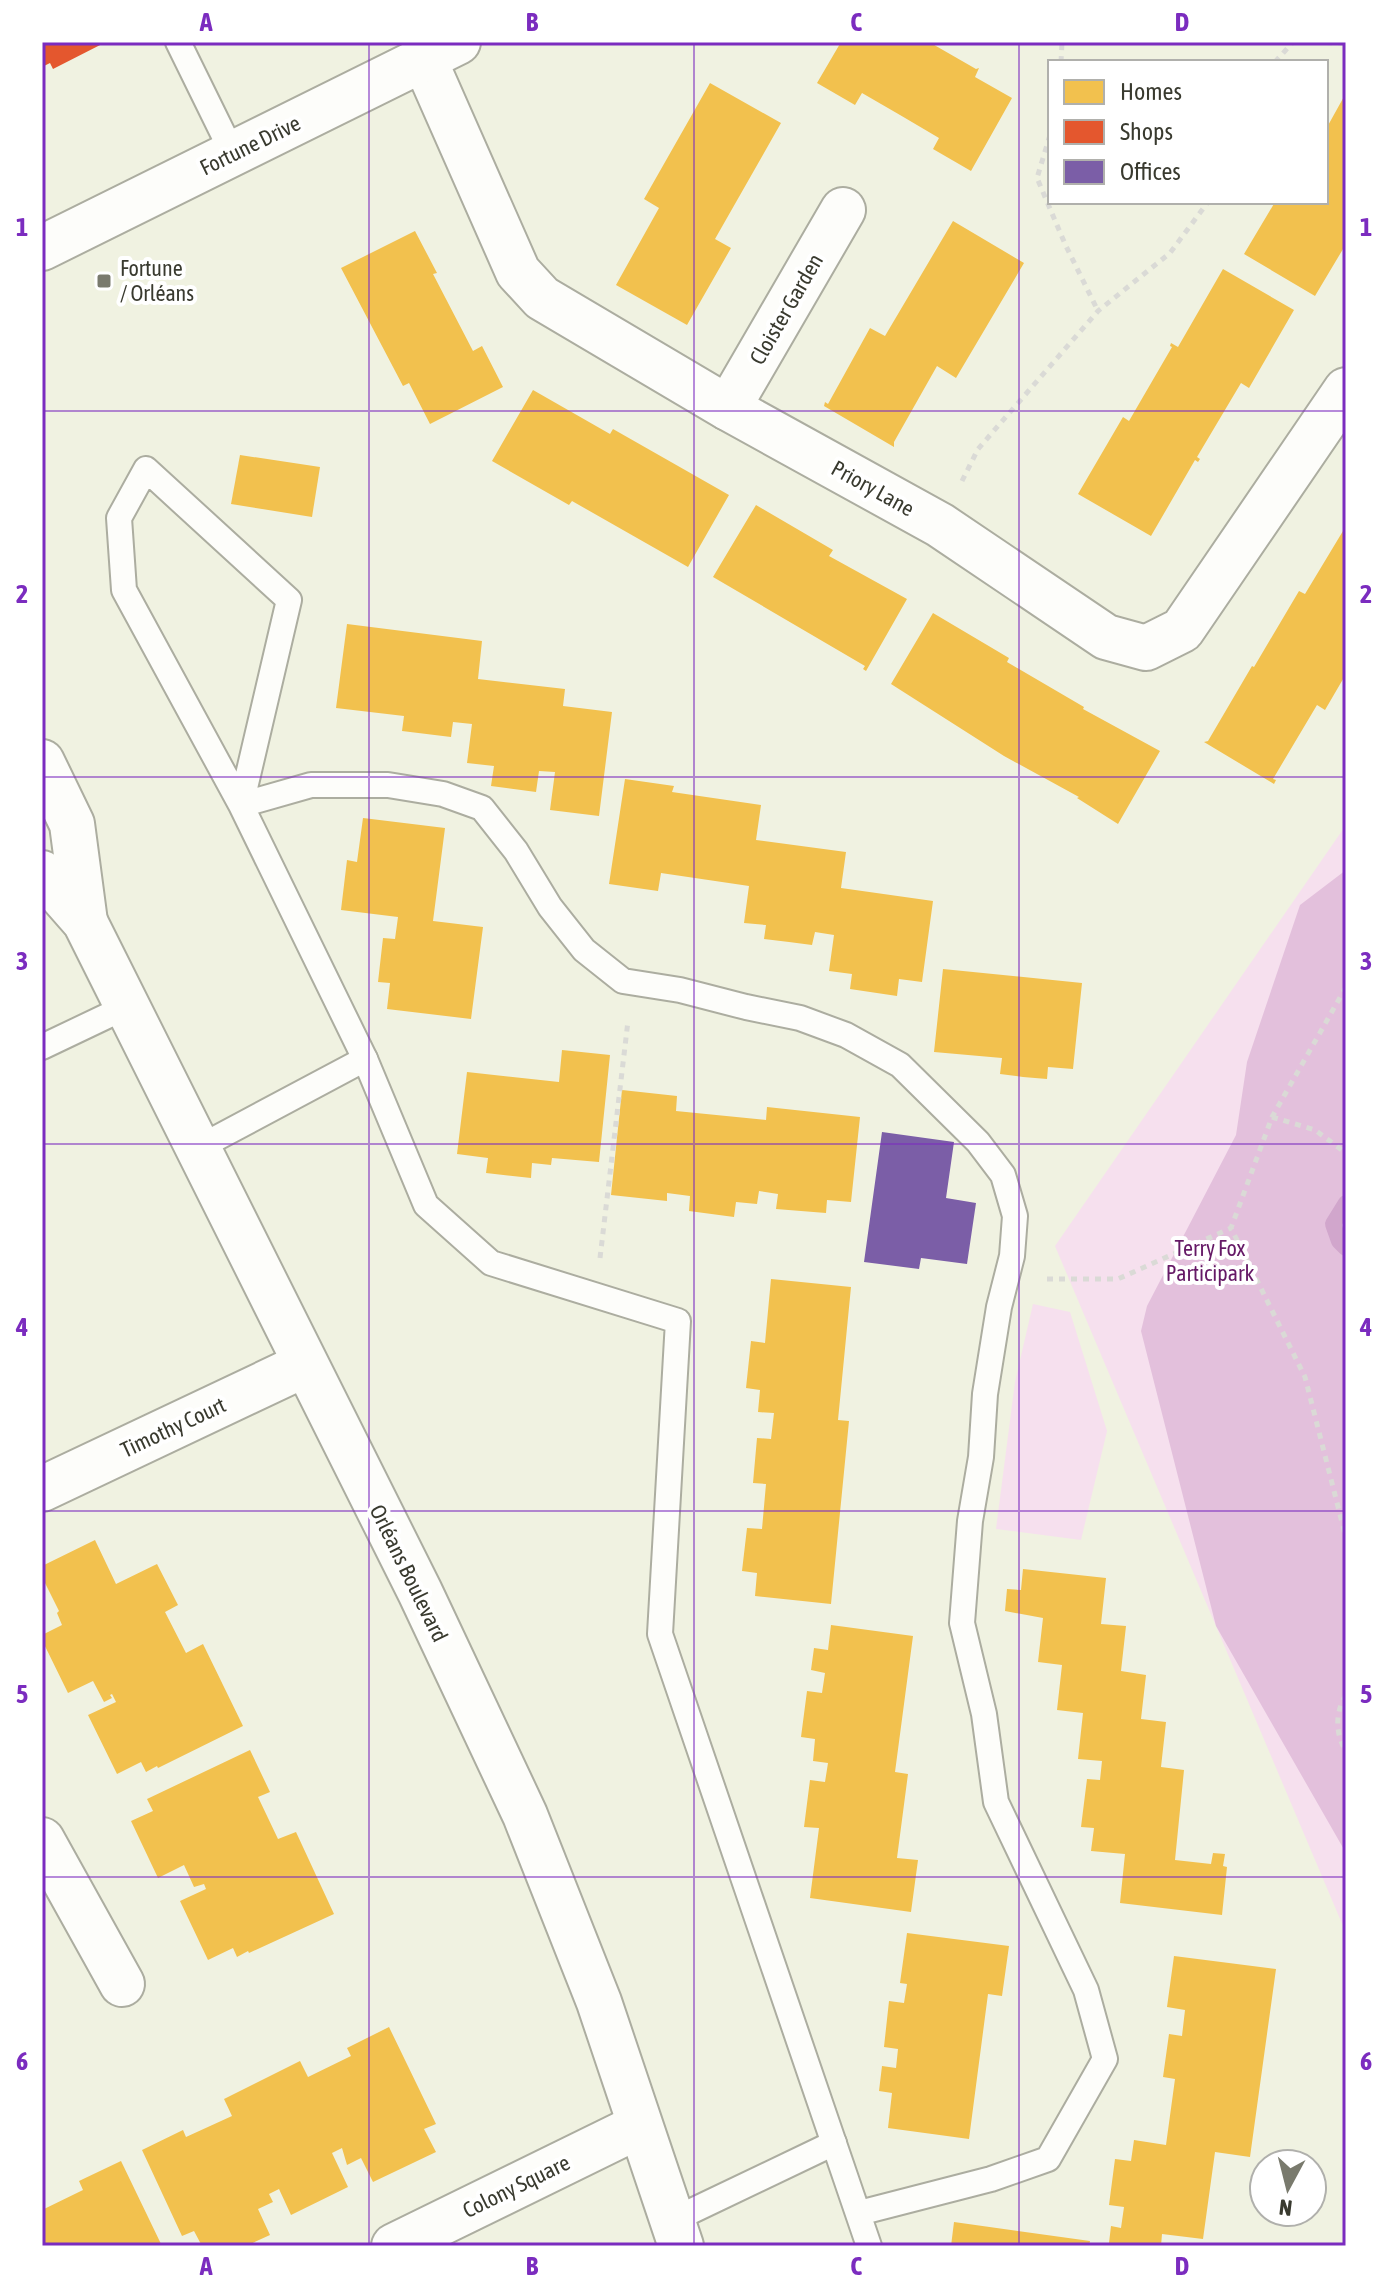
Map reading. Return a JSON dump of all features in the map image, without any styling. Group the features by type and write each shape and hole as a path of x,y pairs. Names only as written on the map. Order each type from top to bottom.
{"street":[{"name":"Fortune Drive","path":"42,248 441,51"},
{"name":"Priory Lane","path":"441,51 518,272 542,298 728,408 940,525 1106,637 1146,648 1182,630 1346,390"},
{"name":"Cloister Garden","path":"728,408 843,210"},
{"name":"Orléans Boulevard","path":"42,762 72,824 85,922"},
{"name":"Orléans Boulevard","path":"42,873 85,922 420,1592 525,1815 599,2002 677,2233"},
{"name":"Timothy Court","path":"42,1489 304,1365"},
{"path":"42,1840 122,1984"},
{"name":"Colony Square","path":"394,2246 639,2126"}],"lane":[{"path":"178,42 233,154"},
{"path":"241,805 289,600 146,469 119,518 124,590 241,805 365,1059 426,1205 491,1263 678,1321 660,1634 869,2246"},
{"path":"241,805 311,785 388,785 443,794 482,808 516,851 550,907 584,950 623,981 680,990 800,1018 846,1035 900,1065 978,1142 1003,1175 1015,1216 1012,1256 999,1307 985,1394 962,1623 984,1714 996,1802 1086,1990 1105,2059 1048,2159 991,2179 859,2213"},
{"path":"42,1047 128,1006"},
{"path":"198,1148 365,1059"},
{"path":"677,2233 834,2143"}],"path":[{"path":"1277,60 1293,42 1346,43"},
{"path":"1048,142 1037,178 1048,204"},
{"path":"1048,204 1098,311"},
{"path":"940,525 978,449 1098,311 1170,253 1207,204"},
{"path":"596,1294 634,983"},
{"path":"1006,1278 1118,1279 1231,1228 1272,1117 1346,987"},
{"path":"1272,1117 1315,1130 1346,1153"},
{"path":"1231,1228 1305,1377 1346,1538"},
{"path":"1346,1695 1338,1706 1339,1739 1346,1751"}],"green space":[{"name":"Terry Fox Participark","path":"1346,825 1346,1933 1055,1246"},
{"name":"Terry Fox Participark","path":"1346,870 1346,1853 1216,1626 1141,1331 1147,1306 1236,1135 1247,1062 1300,905"},
{"path":"1033,1304 1070,1312 1107,1431 1081,1540 996,1529 1015,1382"}],"building: Homes":[{"path":"841,42 929,42 979,68 975,77 1012,98 971,171 933,149 939,138 862,93 855,105 817,83"},
{"path":"710,83 781,123 715,239 731,248 687,325 616,285 659,208 644,199"},
{"path":"1346,93 1346,244 1315,296 1244,254 1274,204 1328,204 1328,125"},
{"path":"953,221 1024,263 956,378 937,366 894,447 824,406 825,402 828,404 870,328 885,336"},
{"path":"415,231 437,273 433,274 473,351 482,346 503,387 430,424 409,383 403,386 341,268"},
{"path":"1223,269 1294,310 1249,388 1241,383 1197,457 1200,459 1198,462 1195,460 1151,536 1078,494 1123,417 1129,421 1172,347 1171,343 1178,347"},
{"path":"533,390 610,434 613,429 729,495 688,567 572,501 569,505 492,461"},
{"path":"240,455 320,467 312,517 231,504"},
{"path":"756,505 833,550 829,556 907,599 866,671 863,669 865,666 713,577"},
{"path":"1346,526 1346,674 1325,710 1317,705 1273,779 1276,780 1274,784 1204,742 1208,741 1299,591 1305,594"},
{"path":"933,613 1009,658 1007,662 1083,709 1160,751 1118,824 1079,797 1004,756 891,684"},
{"path":"347,624 482,641 478,679 565,689 563,706 612,712 599,816 550,810 555,772 539,771 536,792 491,786 494,766 467,763 472,724 453,722 451,737 402,731 404,716 336,708"},
{"path":"625,779 674,786 672,792 761,805 756,840 846,852 841,888 933,901 922,982 899,979 897,996 850,989 852,974 829,971 834,935 815,932 812,945 764,939 766,925 744,923 749,886 661,873 658,891 609,884"},
{"path":"363,818 445,828 433,921 483,927 471,1019 387,1009 390,983 378,982 383,938 395,939 398,917 341,910 347,860 357,862"},
{"path":"943,969 1082,983 1073,1069 1048,1067 1047,1079 1023,1077 1000,1074 1002,1058 934,1052"},
{"path":"562,1050 610,1055 599,1162 552,1158 551,1165 532,1163 531,1178 486,1173 488,1158 457,1154 467,1072 559,1082"},
{"path":"622,1090 677,1096 676,1111 766,1120 767,1107 860,1117 851,1202 827,1200 826,1213 776,1209 778,1194 759,1191 757,1204 736,1202 734,1217 689,1211 690,1196 667,1193 667,1201 611,1195"},
{"path":"771,1279 851,1287 838,1420 849,1421 831,1604 755,1596 757,1573 742,1571 747,1528 762,1529 766,1484 753,1483 757,1438 771,1439 774,1413 758,1412 760,1390 746,1388 751,1341 765,1343"},
{"path":"95,1540 116,1584 157,1564 178,1605 165,1612 186,1653 203,1644 243,1726 158,1768 146,1772 141,1762 117,1774 88,1715 116,1702 112,1694 112,1698 104,1702 93,1681 68,1693 42,1640 42,1635 62,1625 59,1611 42,1577 42,1566"},
{"path":"1023,1569 1106,1578 1101,1624 1126,1626 1121,1671 1146,1675 1141,1719 1166,1722 1161,1767 1184,1770 1175,1860 1211,1864 1213,1853 1225,1854 1223,1866 1227,1867 1222,1915 1120,1903 1125,1854 1091,1851 1094,1828 1081,1827 1087,1779 1100,1780 1102,1761 1078,1759 1083,1713 1057,1710 1062,1665 1038,1662 1043,1618 1005,1611 1007,1589 1021,1590"},
{"path":"831,1625 913,1636 895,1772 908,1774 897,1858 918,1860 911,1912 810,1898 819,1828 804,1827 810,1780 825,1782 828,1763 813,1761 815,1739 801,1737 807,1691 822,1693 825,1673 811,1670 814,1648 828,1650"},
{"path":"250,1750 270,1792 258,1797 278,1839 296,1832 334,1914 249,1953 237,1957 233,1948 208,1960 180,1901 206,1889 204,1884 194,1887 184,1865 158,1878 131,1821 153,1811 147,1799"},
{"path":"907,1933 1009,1946 1002,1996 988,1994 969,2139 888,2128 892,2093 879,2091 882,2066 896,2068 898,2049 884,2047 889,2001 904,2003 907,1984 900,1983"},
{"path":"1174,1956 1276,1969 1251,2148 1248,2148 1248,2157 1215,2152 1203,2239 1162,2234 1161,2246 1111,2246 1111,2226 1121,2228 1124,2207 1109,2205 1115,2159 1131,2161 1134,2140 1166,2145 1175,2079 1163,2077 1169,2034 1182,2036 1185,2010 1167,2007"},
{"path":"389,2027 436,2124 424,2129 436,2152 373,2182 361,2158 347,2165 342,2148 332,2153 348,2187 291,2215 279,2189 269,2194 273,2202 258,2209 270,2235 246,2246 202,2246 194,2231 182,2236 142,2150 183,2130 186,2137 232,2116 224,2099 300,2061 308,2077 351,2056 347,2048"},
{"path":"121,2161 162,2246 42,2246 42,2210 83,2190 79,2181"},
{"path":"954,2222 1090,2241 1089,2246 951,2246"}],"building: Shops":[{"path":"42,42 106,42 53,69 50,63 42,67"}],"building: Offices":[{"path":"882,1132 954,1142 946,1198 976,1203 967,1264 921,1258 919,1269 864,1262"}],"waterway":[{"path":"1346,1203 1333,1224 1339,1241 1346,1248"}],"place":[{"name":"Fortune / Orléans","path":"104,281"}]}
